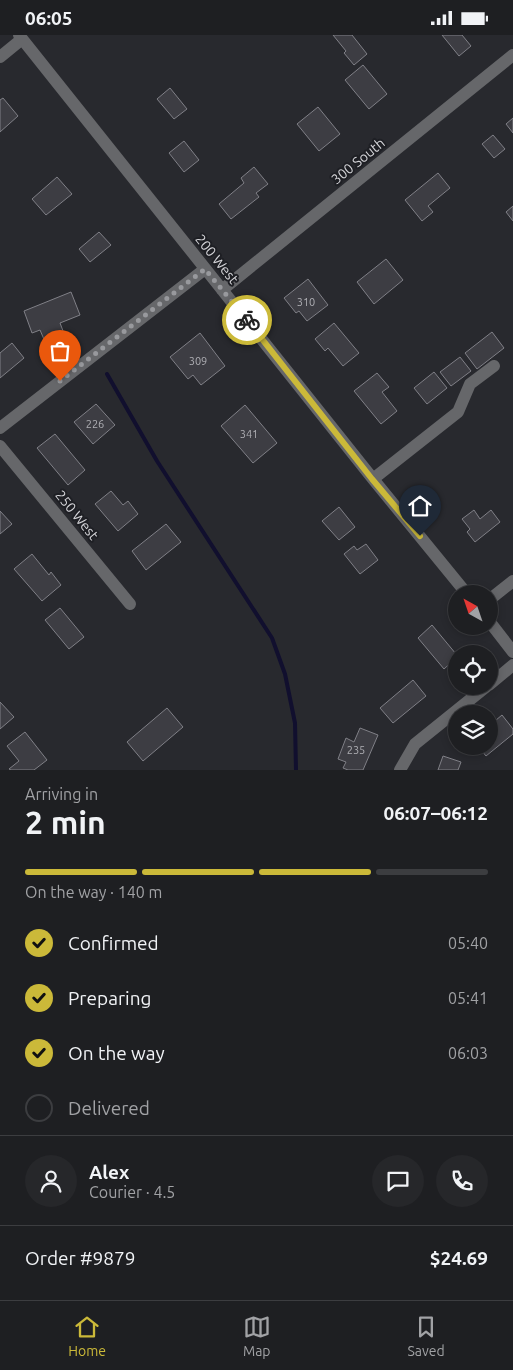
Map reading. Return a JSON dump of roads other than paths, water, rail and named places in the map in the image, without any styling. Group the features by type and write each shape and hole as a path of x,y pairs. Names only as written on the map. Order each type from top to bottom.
{"street":[{"path":"0,57 21,37"},
{"name":"200 West","path":"21,37 372,479 460,585"},
{"name":"300 South","path":"222,290 513,55"},
{"path":"0,427 205,269"},
{"path":"372,479 458,412 470,385 494,366"},
{"name":"250 West","path":"0,446 130,604"},
{"path":"498,593 513,581"},
{"path":"498,633 513,652"},
{"path":"498,677 513,665"},
{"path":"400,770 415,744 476,695"}],"waterway":[{"path":"107,374 157,461 272,638 285,674 295,723 296,770"}]}
